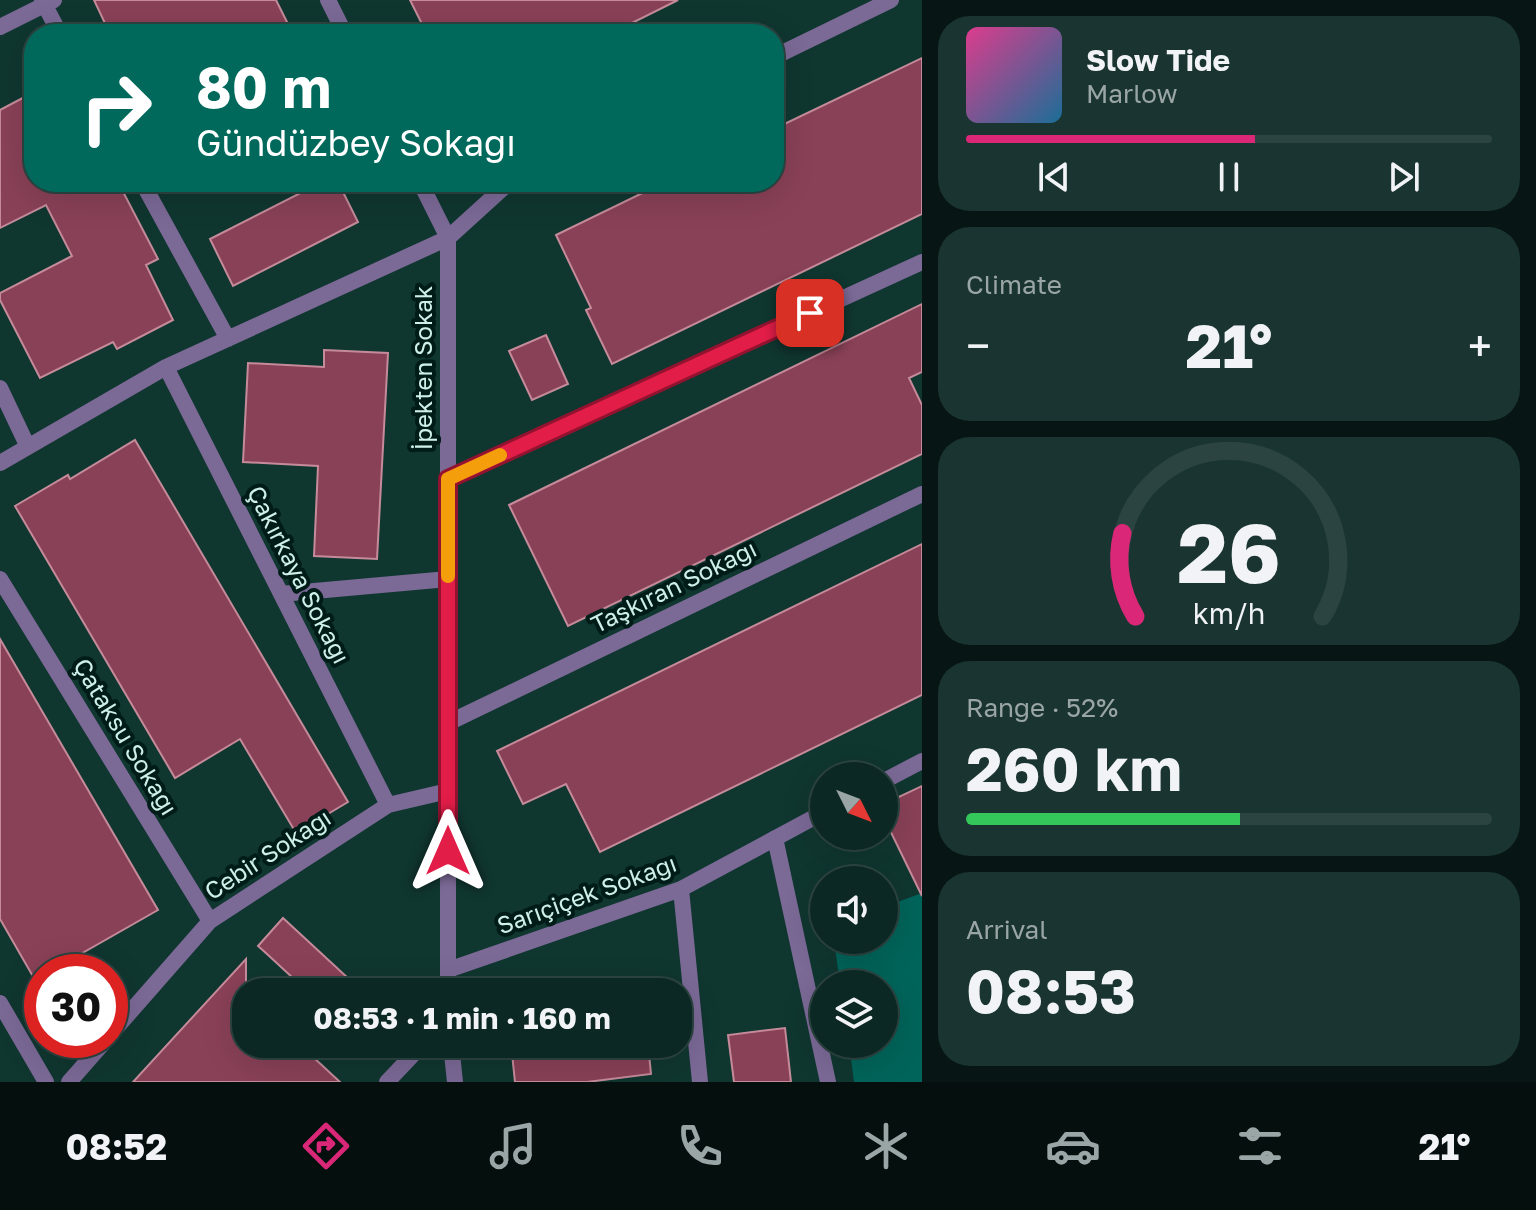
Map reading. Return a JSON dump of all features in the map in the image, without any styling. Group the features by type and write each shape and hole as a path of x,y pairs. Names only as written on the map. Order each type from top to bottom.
{"street":[{"path":"328,0 340,24"},
{"path":"784,52 891,0"},
{"path":"0,27 47,2 56,24"},
{"path":"147,192 228,339"},
{"name":"İpekten Sokak","path":"425,192 448,238 448,978"},
{"path":"0,463 166,367 448,238 499,192"},
{"path":"448,479 922,262"},
{"name":"Çakırkaya Sokağı","path":"166,367 388,805"},
{"path":"0,388 28,447"},
{"name":"Taşkıran Sokağı","path":"448,723 922,494"},
{"name":"Çataksu Sokağı","path":"0,579 210,921"},
{"path":"281,594 448,579"},
{"path":"898,774 922,761"},
{"name":"Cebir Sokağı","path":"128,1014 210,921 388,805 448,791"},
{"name":"Sarıçiçek Sokağı","path":"448,970 681,889 810,819"},
{"path":"775,838 828,1082"},
{"path":"681,889 700,1082"},
{"path":"0,1003 46,1082"},
{"path":"69,1082 90,1058"},
{"path":"387,1082 410,1058"},
{"path":"452,1058 455,1082"}],"shaded area":[{"path":"922,893 922,1082 854,1082 851,1058 898,1058 898,970 838,970 836,954 898,954 898,902"}],"building":[{"path":"94,0 276,0 288,24 105,24"},
{"path":"410,0 678,0 630,24 422,24"},
{"path":"922,58 922,214 612,364 586,310 591,308 556,235 644,192 784,192 784,124"},
{"path":"24,97 24,192 123,192 158,259 146,265 173,320 117,349 113,342 40,378 0,300 0,293 72,256 46,205 0,228 0,110"},
{"path":"302,192 343,192 358,222 233,286 210,239"},
{"path":"922,304 922,372 909,378 922,405 922,454 568,626 509,505"},
{"path":"546,335 568,384 532,400 509,351"},
{"path":"324,350 388,353 377,559 314,556 318,466 243,462 248,363 324,367"},
{"path":"135,440 348,802 296,833 240,739 175,778 15,506 68,475 70,479"},
{"path":"922,544 922,695 600,852 566,784 523,804 497,751"},
{"path":"0,639 158,910 81,954 24,954 24,961 0,919"},
{"path":"922,786 922,896 898,847 898,797"},
{"path":"283,918 348,978 293,978 258,946"},
{"path":"246,959 246,978 232,978 232,1058 314,1058 340,1082 133,1082"},
{"path":"785,1028 791,1082 734,1082 728,1035"},
{"path":"512,1058 649,1058 651,1074 587,1082 515,1082"}],"slow traffic":[{"path":"448,576 448,479 500,455"}],"route":[{"path":"448,851 448,479 810,313"}]}
